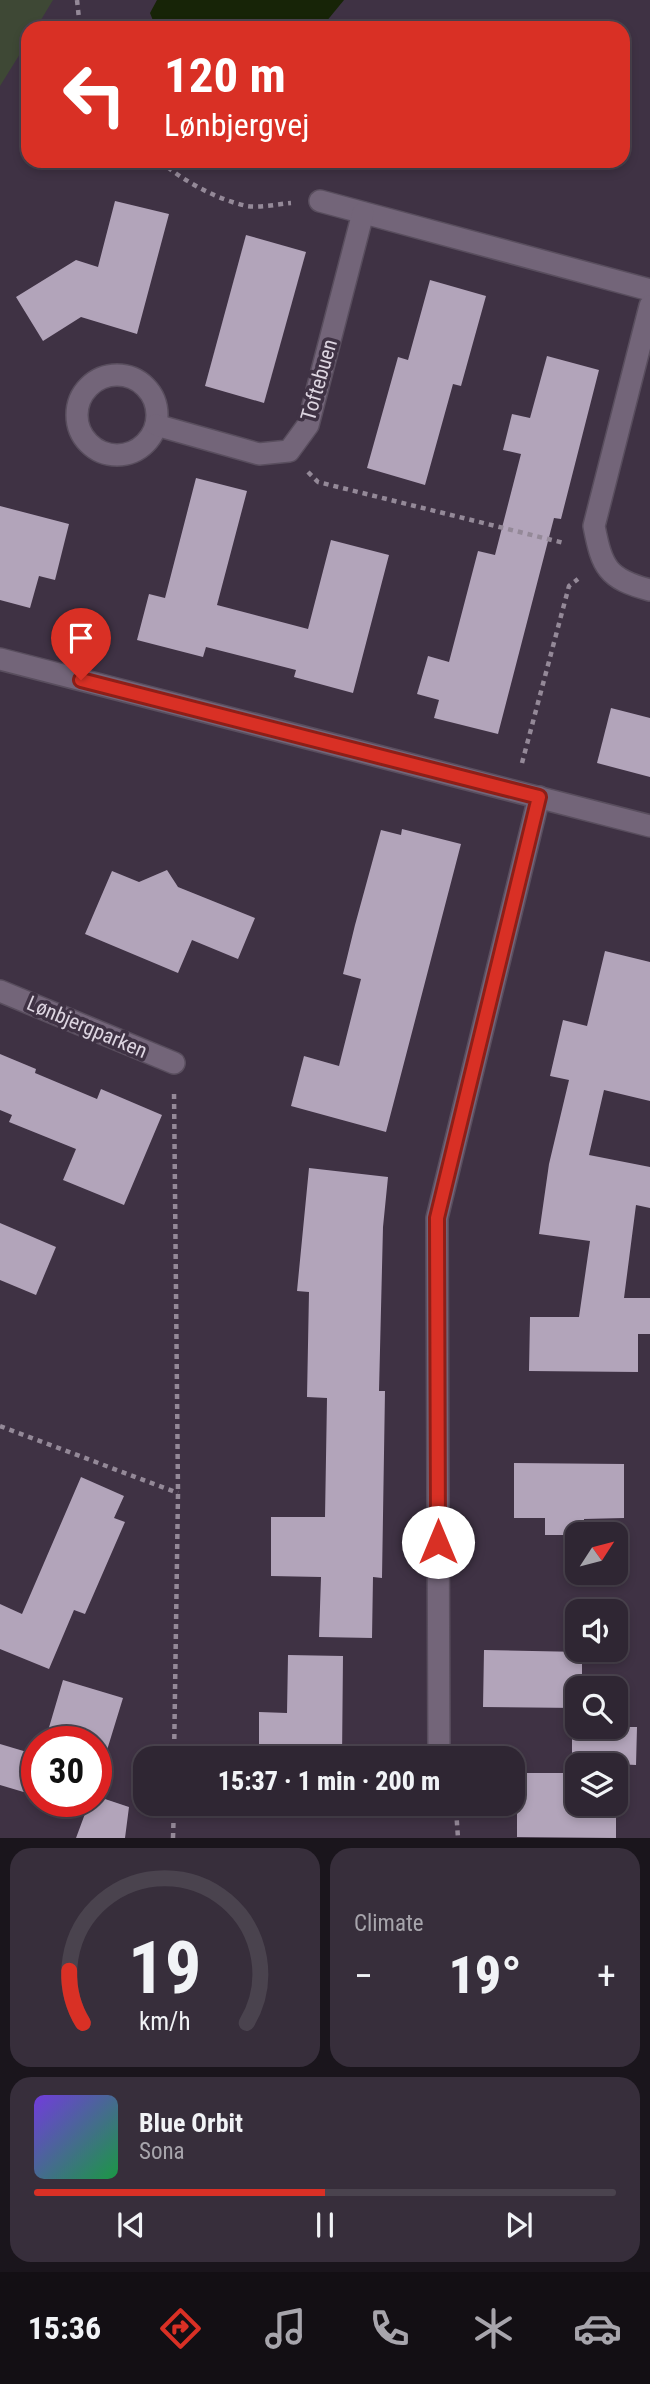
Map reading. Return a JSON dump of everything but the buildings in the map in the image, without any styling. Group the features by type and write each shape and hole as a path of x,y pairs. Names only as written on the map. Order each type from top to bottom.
{"street":[{"path":"320,201 650,290"},
{"name":"Toftebuen","path":"289,451 308,425 363,213"},
{"path":"650,306 594,526 600,556 627,584 650,590"},
{"path":"156,425 259,454 289,451"},
{"path":"0,659 650,826"},
{"path":"439,1746 437,1218 539,797"},
{"name":"Lønbjergparken","path":"0,990 174,1063"}],"path":[{"path":"77,0 79,21"},
{"path":"168,168 222,197 249,206 320,201"},
{"path":"289,451 318,482 600,556"},
{"path":"515,791 569,586 600,556"},
{"path":"174,1063 178,1493 174,1746"},
{"path":"0,1426 178,1493"},
{"path":"173,1838 174,1816"},
{"path":"456,1816 458,1838"}],"shaded area":[{"path":"0,0 53,0 40,21 21,21 21,52 0,86"},
{"path":"157,0 344,0 327,21 153,21 150,13"}],"route":[{"path":"81,680 539,797 437,1218 438,1542"}]}
